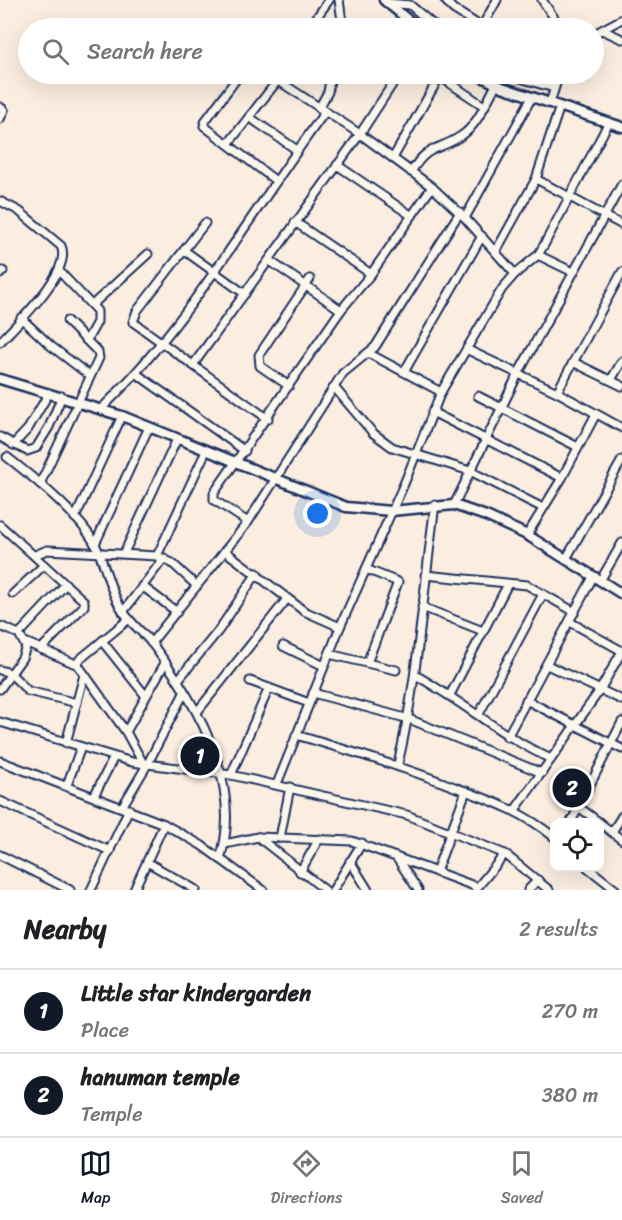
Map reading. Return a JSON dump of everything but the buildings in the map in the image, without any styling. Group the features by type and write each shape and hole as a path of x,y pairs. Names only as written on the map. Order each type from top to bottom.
{"street":[{"path":"316,18 328,0"},
{"path":"339,0 342,18"},
{"path":"445,0 453,9 467,18"},
{"path":"487,18 497,0"},
{"path":"542,0 554,18"},
{"path":"386,2 406,18"},
{"path":"386,2 410,5 425,18"},
{"path":"604,29 622,19"},
{"path":"604,31 622,39"},
{"path":"233,84 204,123 206,129 276,181"},
{"path":"228,144 249,117 269,84"},
{"path":"285,84 360,134 432,187 463,215 515,274"},
{"path":"101,409 137,374 215,271 322,110 329,84"},
{"path":"193,365 270,261 392,84"},
{"path":"393,158 433,84"},
{"path":"451,84 484,106"},
{"path":"540,84 554,88"},
{"path":"550,103 555,84"},
{"path":"411,172 428,150 461,136 469,129 496,85 622,127"},
{"path":"151,643 248,522 349,366 370,354 463,215 532,97"},
{"path":"496,251 536,179 560,106"},
{"path":"0,107 4,110 0,118"},
{"path":"249,117 297,150"},
{"path":"277,784 340,627 392,511 441,392 468,350 502,289 515,274 538,255 609,122"},
{"path":"337,165 412,216"},
{"path":"536,179 622,225"},
{"path":"454,505 518,374 622,184"},
{"path":"248,522 213,498 341,310 371,274 432,187"},
{"path":"0,201 19,211 61,246 63,252 60,272 0,342"},
{"path":"295,222 371,274"},
{"path":"205,223 133,319 134,325 268,419"},
{"path":"404,372 482,236"},
{"path":"185,251 245,294"},
{"path":"92,305 148,254"},
{"path":"538,255 573,272"},
{"path":"270,261 304,287 341,310"},
{"path":"60,272 92,305 98,317 95,328 87,340"},
{"path":"556,392 622,272"},
{"path":"289,386 266,371 258,361 262,349 310,279"},
{"path":"21,318 51,346 90,375"},
{"path":"40,484 99,355 67,321"},
{"path":"468,350 556,392 622,428"},
{"path":"370,354 441,392"},
{"path":"611,380 622,360"},
{"path":"573,362 622,386"},
{"path":"137,374 245,451"},
{"path":"0,379 101,409 236,465 346,507 392,511 435,505 454,505 486,516 527,535 622,594"},
{"path":"334,387 383,441 392,447 416,452 470,471 543,507"},
{"path":"14,445 28,429 49,393"},
{"path":"0,437 29,451 36,448 49,428 62,396"},
{"path":"478,396 578,447"},
{"path":"432,412 562,478"},
{"path":"527,535 562,478 596,414"},
{"path":"75,518 122,417"},
{"path":"95,544 149,427"},
{"path":"124,553 177,439"},
{"path":"123,612 160,557 206,451"},
{"path":"7,458 40,484 75,518 95,544 123,612 151,643 178,680 197,712 208,734 220,774 226,820 225,844 220,859"},
{"path":"566,559 622,460"},
{"path":"398,764 417,676 425,575 435,505"},
{"path":"0,525 85,603 41,649"},
{"path":"507,737 575,612 621,548"},
{"path":"35,555 47,550 160,557 197,586"},
{"path":"225,550 287,599 340,627"},
{"path":"13,594 44,565"},
{"path":"366,568 398,582 367,663"},
{"path":"178,680 219,630 257,573"},
{"path":"425,575 526,585 575,612"},
{"path":"19,634 66,584"},
{"path":"450,695 508,584"},
{"path":"142,586 177,612"},
{"path":"479,714 543,594"},
{"path":"197,712 287,599"},
{"path":"422,607 483,632"},
{"path":"78,665 79,660 129,619"},
{"path":"515,810 600,690 622,651 570,622"},
{"path":"0,626 19,634 25,642 78,665 126,732 146,765"},
{"path":"102,641 145,695"},
{"path":"0,689 22,658 25,642"},
{"path":"283,646 324,666"},
{"path":"329,654 396,670"},
{"path":"126,732 165,663"},
{"path":"547,665 622,700"},
{"path":"0,670 10,674 28,691 77,703"},
{"path":"66,743 84,675"},
{"path":"417,676 479,714 507,737 551,759"},
{"path":"250,681 309,703"},
{"path":"231,775 269,688"},
{"path":"91,890 146,765 184,693"},
{"path":"313,693 409,719 542,773"},
{"path":"526,700 622,749"},
{"path":"0,722 146,765 231,775 376,806 505,854 549,890"},
{"path":"574,818 622,722"},
{"path":"296,735 398,764 515,810 531,818 550,833"},
{"path":"67,785 81,747"},
{"path":"94,796 114,757"},
{"path":"0,761 164,824 220,859 263,890"},
{"path":"280,838 290,788"},
{"path":"436,873 466,791"},
{"path":"0,801 110,851"},
{"path":"580,808 593,818"},
{"path":"612,832 622,816"},
{"path":"134,890 164,824"},
{"path":"604,826 622,840"},
{"path":"225,844 258,837 362,843 476,889 505,854"},
{"path":"258,837 300,873 325,890"},
{"path":"300,873 319,839"},
{"path":"333,890 362,843"},
{"path":"0,855 70,890"},
{"path":"396,857 418,890"},
{"path":"350,861 368,890"},
{"path":"147,862 196,890"},
{"path":"594,872 616,890"},
{"path":"528,890 537,880"}],"place":[{"name":"Little star kindergarden","path":"200,756"},
{"name":"hanuman temple","path":"572,788"}]}
